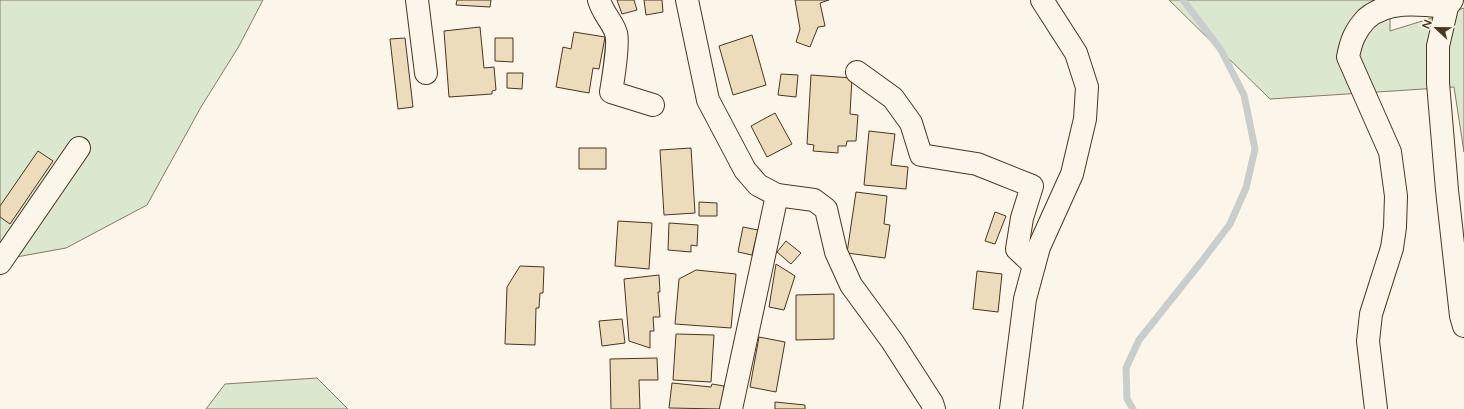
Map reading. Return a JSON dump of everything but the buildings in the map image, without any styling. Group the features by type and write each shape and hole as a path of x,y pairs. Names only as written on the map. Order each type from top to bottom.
{"street":[{"path":"418,0 426,73"},
{"path":"599,0 603,13 611,22 617,34 611,92 653,105"},
{"path":"687,0 708,100 745,170 758,185 777,195 814,200 826,209 836,252 851,285 892,341 932,403 934,409"},
{"path":"1011,409 1025,299 1039,247 1072,174 1085,119 1087,88 1076,53 1042,0"},
{"path":"1376,409 1370,366 1369,334 1371,314 1392,248 1395,227 1396,196 1390,152 1348,57 1350,46 1358,28 1372,12 1386,5 1403,3 1450,4 1438,46 1438,83 1447,190 1461,316 1464,326"},
{"path":"857,72 893,98 911,123 921,155 977,164 1032,186 1022,218 1017,248 1034,265"},
{"path":"0,262 79,148"},
{"path":"731,409 777,195"}],"green space":[{"path":"0,0 263,0 239,46 201,107 147,205 66,248 0,260"},
{"path":"1169,0 1390,0 1390,31 1464,8 1464,152 1454,87 1270,99"},
{"path":"317,378 348,409 206,409 225,384"}],"waterway":[{"path":"1133,409 1127,399 1126,368 1139,340 1230,224 1246,188 1255,149 1244,95 1221,50 1183,0"}]}
